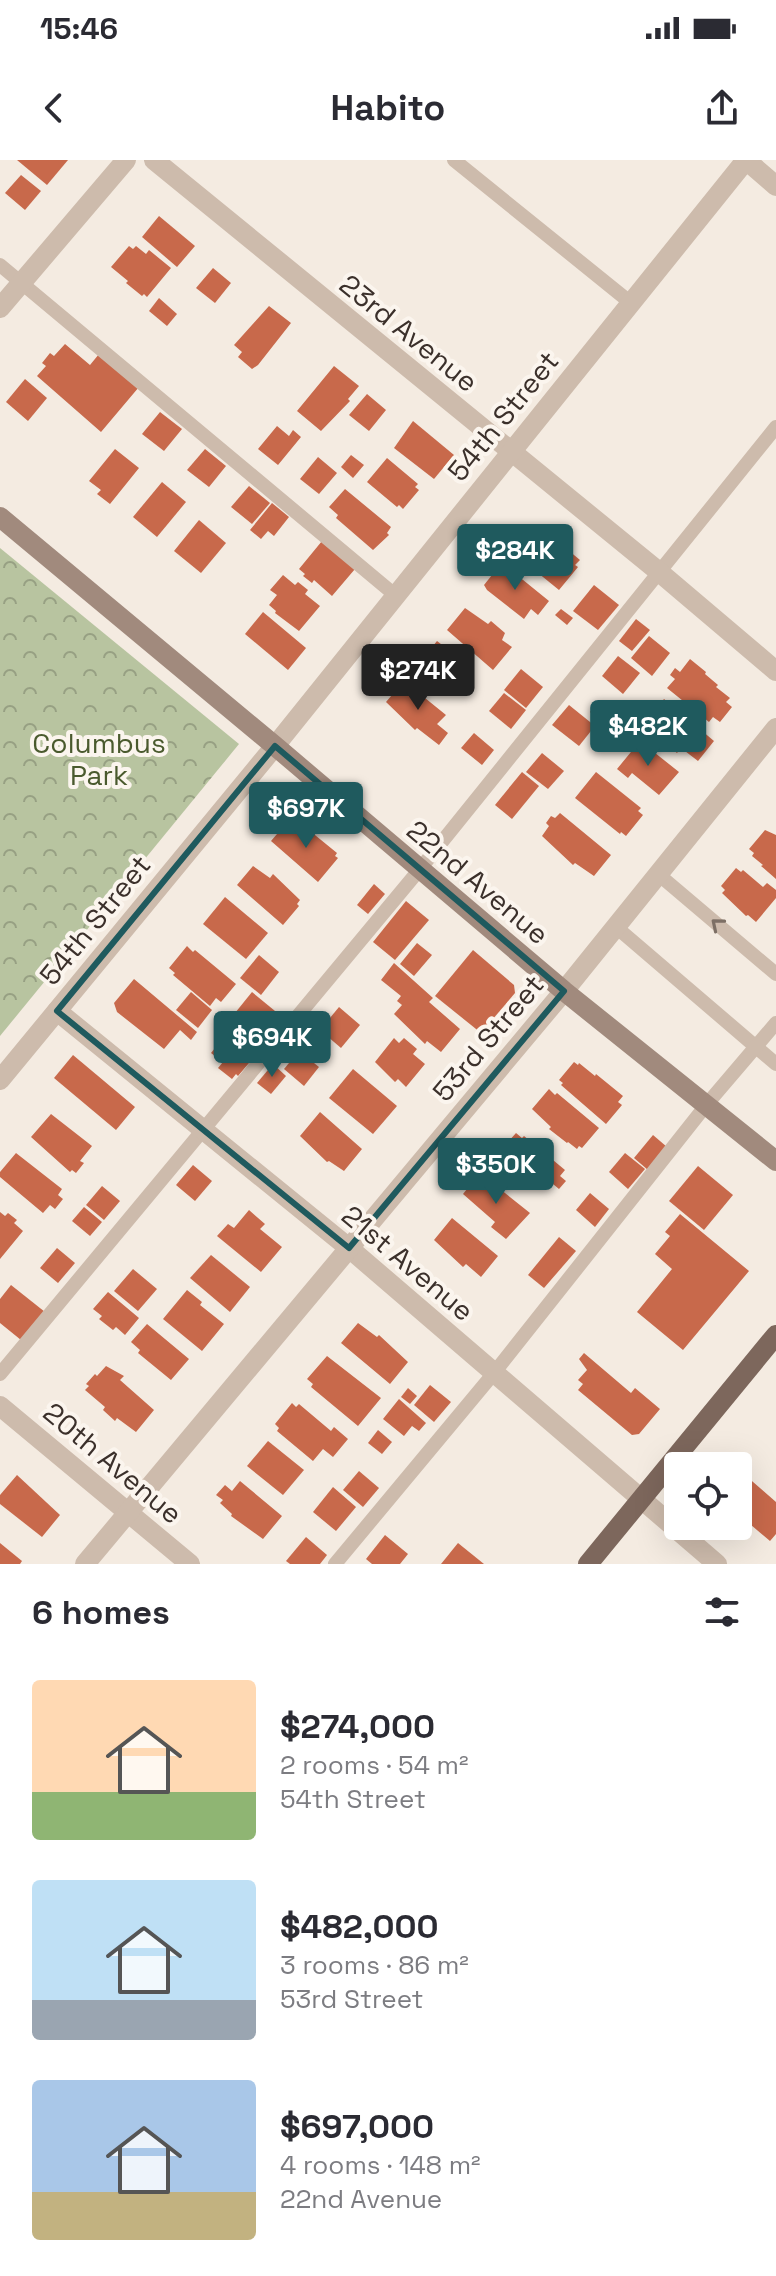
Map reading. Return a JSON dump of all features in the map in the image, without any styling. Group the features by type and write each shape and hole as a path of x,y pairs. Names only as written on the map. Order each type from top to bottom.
{"main road":[{"path":"588,1564 776,1335"}],"street":[{"path":"0,308 126,160"},
{"name":"23rd Avenue","path":"154,160 776,671"},
{"path":"746,160 776,186"},
{"name":"54th Street","path":"0,1080 275,746 509,451 746,160"},
{"name":"22nd Avenue","path":"0,517 564,991 776,1161"},
{"name":"53rd Street","path":"85,1564 564,991 776,728"},
{"name":"21st Avenue","path":"57,1011 349,1248 717,1564"},
{"name":"20th Avenue","path":"0,1406 190,1564"}],"lane":[{"path":"454,160 631,303"},
{"path":"0,265 395,595"},
{"path":"0,1374 420,869 776,427"},
{"path":"658,874 776,974"},
{"path":"616,927 776,1064"},
{"path":"335,1564 494,1373 707,1104 776,1023"}],"highlighted area":[{"path":"275,746 564,991 349,1248 57,1011"}],"green space":[{"name":"Columbus Park","path":"0,548 239,744 0,1036"}],"building":[{"path":"17,160 68,160 47,185"},
{"path":"21,175 41,191 25,210 5,193"},
{"path":"159,216 195,246 177,267 142,237"},
{"path":"129,246 133,249 136,246 146,254 149,250 171,268 147,297 126,283 128,281 111,267"},
{"path":"213,268 231,283 215,303 196,288"},
{"path":"159,298 177,314 167,326 149,311"},
{"path":"269,306 291,323 252,369 238,357 242,352 234,345"},
{"path":"65,344 90,365 99,354 139,387 101,432 37,376 46,366 42,363 50,353 54,356"},
{"path":"334,366 359,386 348,399 350,401 321,431 297,411"},
{"path":"25,379 47,398 28,421 6,402"},
{"path":"367,394 386,410 369,431 349,415"},
{"path":"160,412 182,429 164,451 142,434"},
{"path":"413,421 454,455 434,479 394,448"},
{"path":"277,426 289,436 293,430 301,437 278,465 258,449"},
{"path":"115,449 139,468 110,504 97,494 101,490 89,481"},
{"path":"205,449 226,466 209,487 187,470"},
{"path":"351,455 364,465 353,478 341,467"},
{"path":"318,457 337,473 319,494 300,479"},
{"path":"387,458 418,484 415,487 419,490 403,509 367,482"},
{"path":"162,482 186,502 157,537 133,517"},
{"path":"249,486 270,503 252,524 231,507"},
{"path":"345,489 391,527 387,533 389,535 373,550 336,518 338,515 329,507"},
{"path":"272,503 289,517 274,536 268,531 261,539 250,530"},
{"path":"199,520 226,543 201,573 174,551"},
{"path":"528,529 547,538 564,555 568,550 580,560 559,590 511,551"},
{"path":"322,541 355,569 332,596 314,580 312,583 303,576 305,574 299,569"},
{"path":"500,565 507,567 549,601 538,615 531,609 524,619 487,590 484,585"},
{"path":"283,575 295,585 298,582 308,590 305,594 320,606 299,631 269,605 277,595 270,590"},
{"path":"594,585 619,605 598,630 573,611"},
{"path":"465,608 488,624 491,621 505,633 502,640 512,647 493,670 447,630"},
{"path":"561,609 573,618 567,625 555,615"},
{"path":"263,612 306,648 288,670 245,634"},
{"path":"636,619 650,630 632,651 619,641"},
{"path":"649,636 670,653 652,676 631,658"},
{"path":"437,641 472,668 451,687 421,661"},
{"path":"618,656 640,673 623,694 602,676"},
{"path":"690,659 730,698 726,702 732,707 720,722 713,717 709,722 667,688 675,679 670,675 675,668 680,672"},
{"path":"521,669 543,687 526,708 504,690"},
{"path":"404,681 446,715 437,724 448,733 439,745 417,728 415,730 386,702"},
{"path":"504,693 526,710 511,729 489,711"},
{"path":"664,699 714,741 698,761 681,748 677,753 660,739 664,733 647,720"},
{"path":"597,704 604,710 598,719 590,712"},
{"path":"569,705 595,726 579,746 552,725"},
{"path":"474,733 494,750 482,765 461,748"},
{"path":"640,741 679,772 659,795 632,773 628,778 617,769"},
{"path":"542,753 564,771 548,789 526,772"},
{"path":"522,772 539,786 512,819 495,805"},
{"path":"596,772 641,808 638,811 643,815 626,836 575,798"},
{"path":"560,813 611,855 594,876 575,863 573,865 542,836 551,816 555,818"},
{"path":"289,820 308,833 310,831 337,853 335,856 338,858 318,882 271,841"},
{"path":"765,830 776,835 776,879 752,856 754,853 749,849"},
{"path":"253,866 270,878 273,874 300,900 299,906 283,925 237,885"},
{"path":"736,868 763,887 767,883 776,890 776,898 756,922 722,893 725,890 721,886"},
{"path":"374,884 385,894 368,914 357,905"},
{"path":"225,897 268,933 246,959 203,924"},
{"path":"406,901 429,920 395,960 373,942"},
{"path":"417,943 432,955 414,976 400,964"},
{"path":"187,946 236,984 221,1002 216,998 210,1006 173,975 175,973 169,968"},
{"path":"473,950 514,985 515,993 481,1033 435,996"},
{"path":"259,955 279,972 261,995 240,978"},
{"path":"394,963 433,998 429,1002 460,1029 441,1052 427,1041 425,1044 394,1014 402,1005 397,1001 401,996 381,980"},
{"path":"134,979 197,1032 191,1040 180,1030 164,1049 117,1012 114,1003"},
{"path":"191,992 212,1010 198,1028 176,1010"},
{"path":"252,992 275,1011 258,1032 235,1013"},
{"path":"339,1007 360,1025 341,1048 320,1030"},
{"path":"238,1020 266,1043 232,1079 218,1068 223,1062 211,1053"},
{"path":"394,1038 399,1043 404,1038 417,1049 413,1054 425,1064 406,1087 398,1079 395,1082 375,1062"},
{"path":"299,1051 319,1067 304,1086 284,1069"},
{"path":"73,1055 135,1107 116,1130 54,1078"},
{"path":"574,1062 596,1074 623,1096 618,1102 622,1105 606,1124 561,1085 563,1083 559,1080"},
{"path":"273,1064 286,1076 271,1094 257,1083"},
{"path":"353,1069 397,1106 373,1134 329,1098"},
{"path":"549,1089 599,1128 582,1148 579,1146 577,1149 549,1129 551,1127 532,1109"},
{"path":"320,1112 362,1149 344,1171 327,1162 300,1136"},
{"path":"51,1114 92,1146 80,1161 84,1163 76,1173 70,1172 31,1137"},
{"path":"516,1133 522,1138 524,1136 565,1170 560,1176 566,1181 559,1189 553,1184 548,1189 544,1185 541,1189 533,1182 531,1184 499,1152"},
{"path":"653,1135 667,1147 648,1170 634,1158"},
{"path":"16,1153 62,1189 58,1195 63,1199 55,1209 50,1205 43,1213 0,1177 0,1172"},
{"path":"625,1153 645,1169 628,1189 609,1172"},
{"path":"193,1165 212,1181 195,1201 176,1185"},
{"path":"698,1166 733,1195 704,1230 669,1201"},
{"path":"480,1173 530,1213 506,1239 491,1227 495,1222 463,1194"},
{"path":"102,1186 120,1201 104,1220 86,1205"},
{"path":"590,1193 609,1209 595,1227 576,1210"},
{"path":"84,1207 102,1222 90,1236 72,1221"},
{"path":"249,1210 265,1224 260,1229 282,1247 261,1272 217,1236 228,1224 234,1228"},
{"path":"0,1212 5,1216 8,1213 17,1220 14,1223 23,1231 0,1259"},
{"path":"680,1214 749,1271 683,1350 637,1312 672,1269 655,1254 670,1236 665,1232"},
{"path":"452,1218 498,1256 481,1277 466,1264 463,1267 434,1240"},
{"path":"559,1237 576,1251 544,1288 528,1275"},
{"path":"57,1248 75,1263 58,1283 40,1268"},
{"path":"211,1255 250,1287 230,1312 190,1278"},
{"path":"133,1269 157,1289 138,1311 114,1291"},
{"path":"11,1285 45,1312 21,1340 0,1323 0,1299"},
{"path":"187,1290 224,1324 202,1351 163,1319"},
{"path":"108,1292 139,1318 125,1335 99,1319 102,1316 93,1309"},
{"path":"358,1323 377,1337 379,1335 408,1362 390,1384 341,1343"},
{"path":"147,1324 189,1359 171,1380 138,1353 140,1350 131,1342"},
{"path":"584,1353 631,1393 635,1388 660,1409 639,1434 632,1435 578,1390 583,1384 578,1380 587,1370 579,1359"},
{"path":"327,1356 381,1398 358,1426 311,1387 313,1384 307,1379"},
{"path":"106,1366 124,1376 120,1380 154,1410 136,1432 117,1418 115,1421 103,1410 105,1407 85,1390 89,1386 86,1384"},
{"path":"430,1385 451,1402 434,1422 414,1405"},
{"path":"408,1388 417,1396 410,1404 401,1397"},
{"path":"399,1399 426,1423 419,1431 412,1426 404,1436 383,1419"},
{"path":"292,1403 296,1407 299,1404 331,1431 334,1427 348,1439 333,1457 323,1449 313,1461 277,1431 279,1428 275,1424"},
{"path":"378,1430 392,1442 382,1454 368,1443"},
{"path":"268,1441 304,1470 283,1495 247,1466"},
{"path":"359,1471 379,1488 363,1507 343,1490"},
{"path":"17,1475 60,1515 42,1537 0,1504 0,1495"},
{"path":"240,1481 282,1516 263,1539 231,1516 220,1503 223,1500 216,1495 225,1485 232,1491"},
{"path":"752,1481 776,1502 776,1534 770,1541 752,1526"},
{"path":"333,1487 356,1507 336,1531 313,1512"},
{"path":"385,1535 408,1554 400,1564 372,1564 366,1559"},
{"path":"306,1537 327,1555 320,1564 290,1564 286,1561"},
{"path":"0,1543 22,1561 20,1564 0,1564"},
{"path":"458,1543 484,1564 441,1564"}]}
